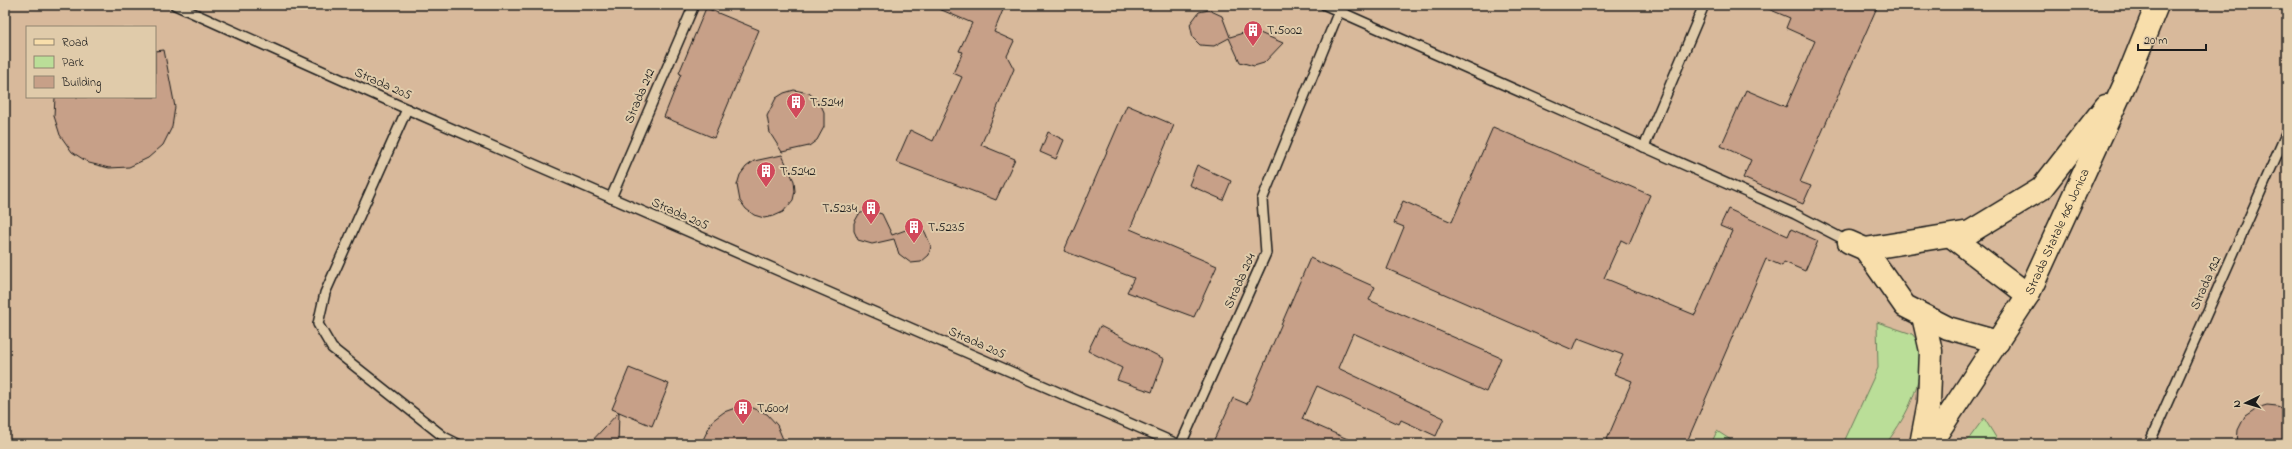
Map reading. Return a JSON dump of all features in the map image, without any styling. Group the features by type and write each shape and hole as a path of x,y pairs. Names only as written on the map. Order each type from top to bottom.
{"main road":[{"name":"Strada Statale 106 Jonica","path":"1930,444 2028,295 2127,79 2157,5"},
{"path":"1857,245 1951,236 1970,232 2041,188 2127,79"},
{"path":"1951,236 2028,295"},
{"path":"1857,245 1905,306 1948,328 1998,342"},
{"path":"1921,444 1929,402 1931,351 1923,316"}],"lane":[{"name":"Strada 205","path":"175,5 407,109 1177,444"},
{"name":"Strada 212","path":"611,198 694,5"},
{"path":"1325,5 1795,214 1857,245"},
{"path":"1644,147 1704,5"},
{"name":"Strada 204","path":"1181,444 1266,252 1262,200 1339,11"},
{"path":"407,109 325,292 318,324 332,348 444,437 458,444"},
{"name":"Strada 132","path":"2149,444 2287,132"}],"shaded area":[{"path":"5,5 2287,5 2287,444 5,444"}],"green space":[{"path":"1877,322 1912,334 1922,346 1919,375 1913,398 1895,432 1886,444 1843,444 1878,368"},
{"path":"1984,418 2000,444 1965,444"},
{"path":"1717,431 1737,444 1711,444"}],"building":[{"path":"930,5 1005,5 994,32 1014,41 1007,56 1014,69 981,145 1015,159 996,200 896,162 910,130 933,141 962,77 953,73 963,52 959,51 972,23"},
{"path":"1759,5 1878,5 1800,182 1811,186 1803,204 1743,178 1751,160 1721,146 1746,90 1786,107 1815,41 1786,28 1790,18"},
{"path":"706,8 759,30 714,138 664,117 681,74 679,73"},
{"path":"1209,10 1222,16 1230,37 1253,30 1283,43 1264,63 1254,66 1240,62 1229,38 1214,46 1200,45 1193,38 1190,24 1199,12"},
{"path":"164,50 175,107 172,127 163,145 148,158 129,167 109,168 89,163 72,152 60,135 54,116 55,98 156,98 156,51"},
{"name":"T.5241","path":"794,90 809,93 820,103 824,112 824,127 817,140 809,146 782,152 770,133 767,116 776,98 784,93"},
{"path":"1127,105 1174,125 1130,229 1217,266 1194,317 1127,292 1134,278 1064,251"},
{"path":"1493,127 1650,195 1629,244 1621,240 1604,278 1695,315 1732,231 1720,226 1728,209 1788,236 1791,229 1818,241 1805,271 1784,262 1782,266 1766,259 1686,444 1605,444 1632,381 1614,374 1623,355 1578,338 1573,350 1387,269 1404,227 1394,223 1403,201 1452,222"},
{"path":"1048,132 1064,140 1056,159 1040,152"},
{"name":"T.5242","path":"782,155 794,181 795,191 793,200 783,212 774,216 764,218 754,215 746,209 740,201 737,185 740,175 746,167 754,161"},
{"path":"1197,165 1231,181 1223,200 1189,185"},
{"path":"868,210 882,214 892,235 911,228 921,229 925,232 931,246 929,255 921,262 911,263 899,254 894,239 872,244 858,240 854,231 854,223 859,214"},
{"path":"1310,258 1375,287 1369,300 1501,358 1486,392 1353,333 1338,368 1444,418 1436,436 1401,420 1399,424 1317,386 1302,419 1359,444 1212,444 1233,398 1247,404"},
{"path":"1100,326 1164,359 1152,392 1117,380 1122,368 1088,351"},
{"path":"629,368 669,384 652,426 612,409"},
{"path":"2267,405 2277,406 2287,410 2287,444 2237,444 2238,430 2245,416 2257,408"},
{"name":"T.6001","path":"738,407 753,408 767,414 777,425 785,444 701,444 712,421 724,412"},
{"path":"619,412 618,444 589,444"}],"place":[{"name":"T.5002","path":"1253,47"},
{"name":"T.5241","path":"796,119"},
{"name":"T.5242","path":"766,188"},
{"name":"T.5234","path":"871,225"},
{"name":"T.5235","path":"914,244"},
{"name":"T.6001","path":"743,425"}]}
